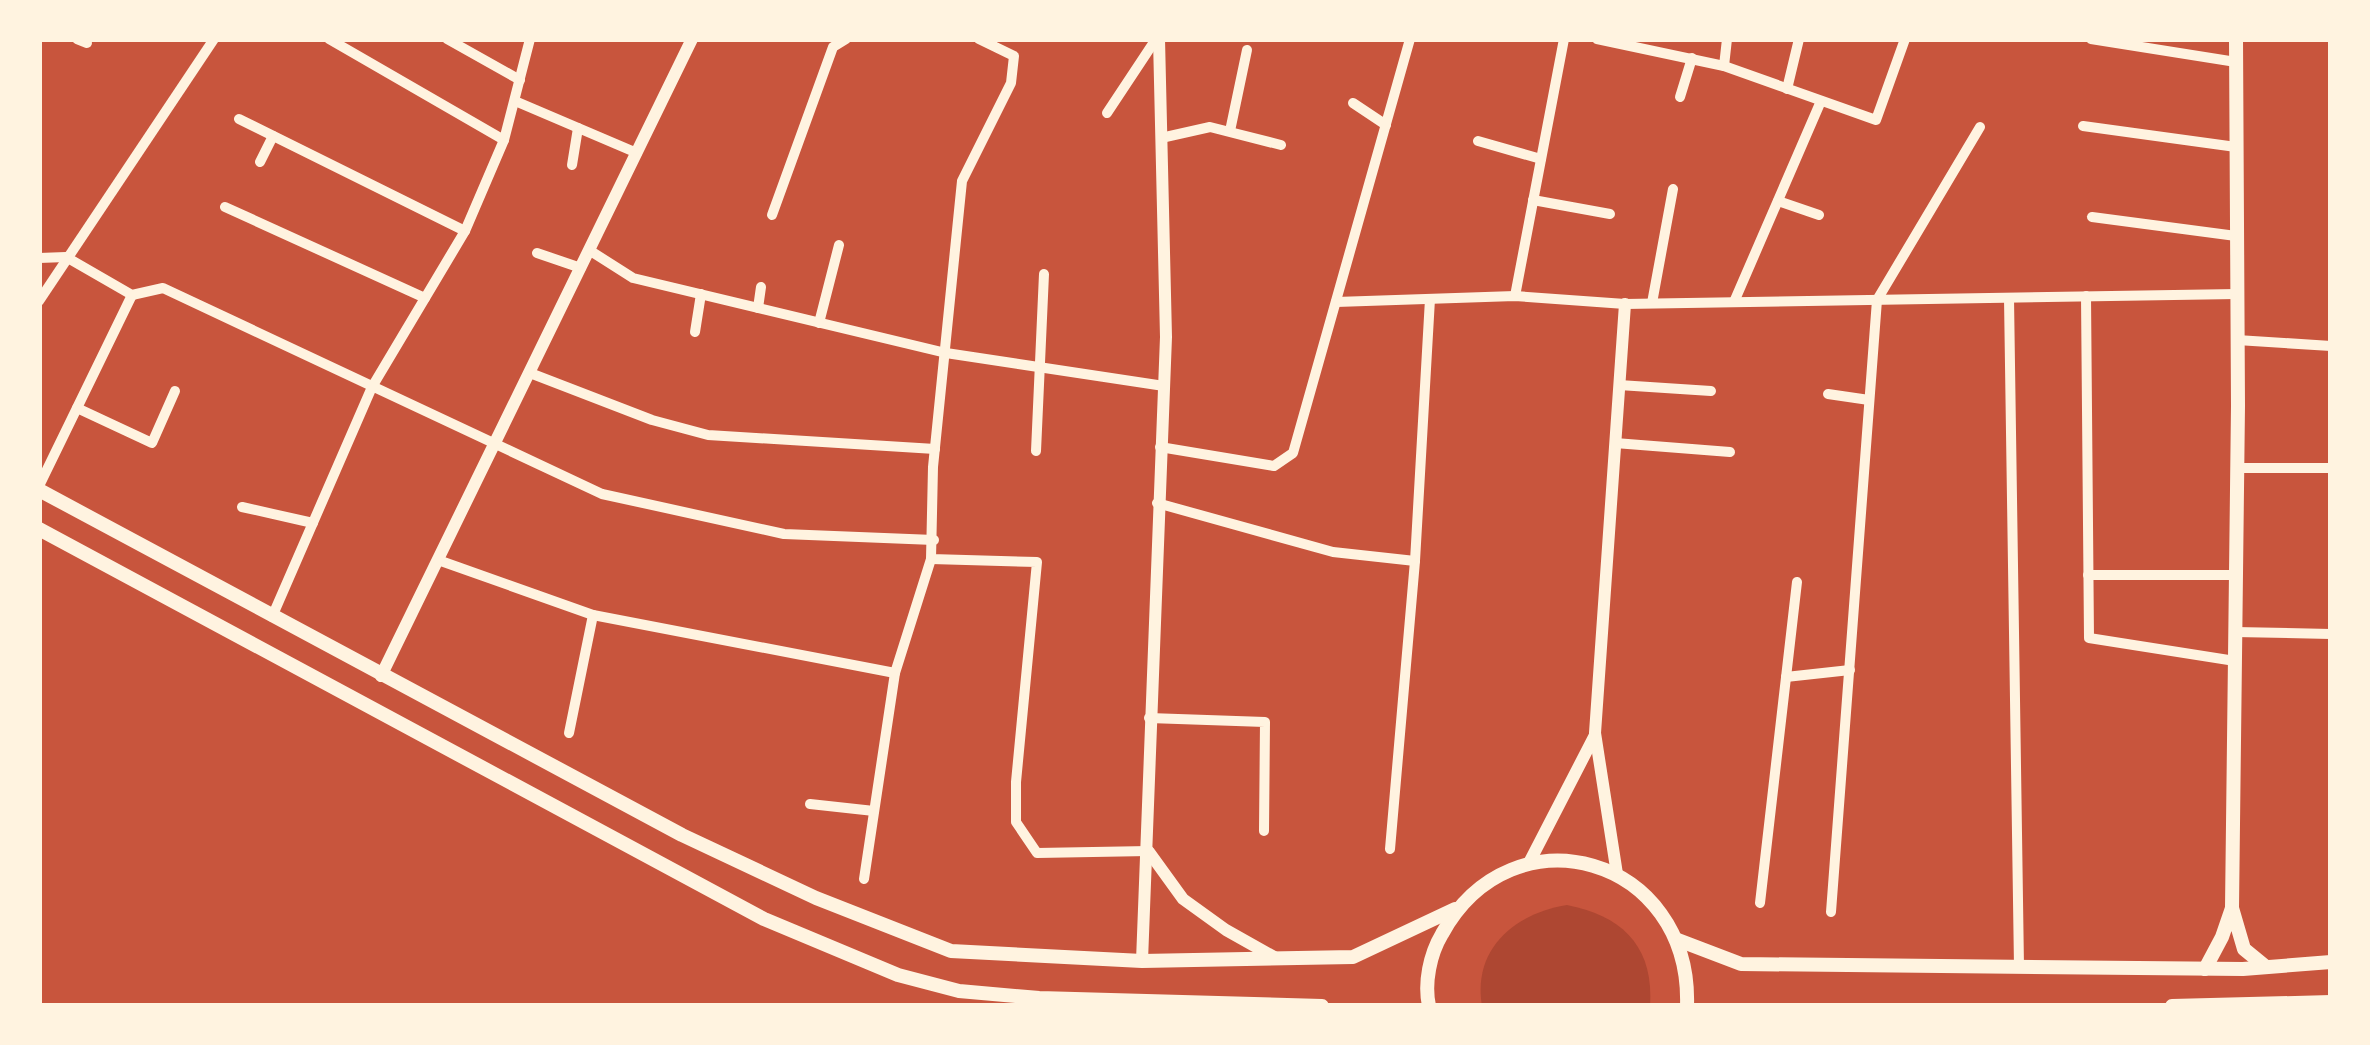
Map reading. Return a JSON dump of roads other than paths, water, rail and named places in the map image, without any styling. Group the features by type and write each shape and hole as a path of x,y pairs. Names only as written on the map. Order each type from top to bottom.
{"main road":[{"path":"2236,39 2232,908 2244,949 2266,967"},
{"path":"39,488 682,835 815,898 951,951 1142,961 1353,957 1455,909 1488,880 1528,863 1574,861 1617,874 1663,914 1678,940 1688,977 1687,1006"},
{"path":"39,529 764,920 898,975 959,991 1040,998 1322,1006"},
{"path":"367,706 381,676"},
{"path":"2205,968 2232,908"},
{"path":"1429,1006 1426,994 1433,949 1455,909"},
{"path":"1678,940 1741,964 2205,968 2331,962"},
{"path":"2172,1006 2331,1002"}],"street":[{"path":"39,302 214,39"},
{"path":"329,39 504,140"},
{"path":"272,617 372,387 465,231 504,140 530,39"},
{"path":"381,676 692,39"},
{"path":"772,215 833,46 846,39"},
{"path":"864,879 895,673 934,540 934,449 962,181 1011,83 1014,56 979,39"},
{"path":"1107,113 1157,39"},
{"path":"1142,961 1164,386 1157,39"},
{"path":"1515,296 1564,39"},
{"path":"1597,39 1724,66 1876,120 1905,39"},
{"path":"1724,66 1727,39"},
{"path":"1787,89 1799,39"},
{"path":"2092,39 2236,62"},
{"path":"1160,448 1274,466 1293,453 1406,40"},
{"path":"454,41 520,80"},
{"path":"1229,131 1247,50"},
{"path":"1680,97 1692,58"},
{"path":"514,101 637,153"},
{"path":"1734,302 1821,101"},
{"path":"1353,103 1386,125"},
{"path":"239,119 465,231"},
{"path":"2083,126 2236,147"},
{"path":"1161,138 1210,127 1281,145"},
{"path":"572,165 578,128"},
{"path":"1832,912 1877,299 1980,128"},
{"path":"260,162 273,136"},
{"path":"1478,141 1541,159"},
{"path":"1652,303 1673,190"},
{"path":"1533,200 1610,214"},
{"path":"1778,201 1819,215"},
{"path":"225,207 425,298"},
{"path":"2092,217 2236,236"},
{"path":"819,323 839,245"},
{"path":"590,250 633,278 819,323 946,353 1164,386"},
{"path":"537,253 581,268"},
{"path":"39,258 66,257 132,295 163,288 602,494 784,534 934,540"},
{"path":"1036,451 1044,274"},
{"path":"758,308 760,287"},
{"path":"695,332 701,294"},
{"path":"1336,302 1515,296 1625,304 2236,294"},
{"path":"39,488 132,295"},
{"path":"2086,296 2089,638 2235,661"},
{"path":"2009,298 2019,967"},
{"path":"1390,849 1415,561 1430,299"},
{"path":"1617,874 1595,734 1625,304"},
{"path":"2237,340 2331,346"},
{"path":"530,373 652,420 708,434 934,449"},
{"path":"1619,385 1711,391"},
{"path":"77,408 152,443 175,391"},
{"path":"1828,394 1869,400"},
{"path":"1615,443 1730,452"},
{"path":"2237,468 2331,467"},
{"path":"1157,502 1334,552 1415,561"},
{"path":"242,506 313,523"},
{"path":"931,559 1037,562 1016,782 1016,822 1037,853 1149,851"},
{"path":"438,560 593,615 895,673"},
{"path":"2088,575 2235,575"},
{"path":"1760,903 1797,582"},
{"path":"568,733 593,615"},
{"path":"2235,632 2331,634"},
{"path":"1786,677 1850,670"},
{"path":"1149,718 1265,722 1264,831"},
{"path":"1528,863 1595,734"},
{"path":"810,804 874,811"},
{"path":"1149,851 1183,898 1276,958"}]}
